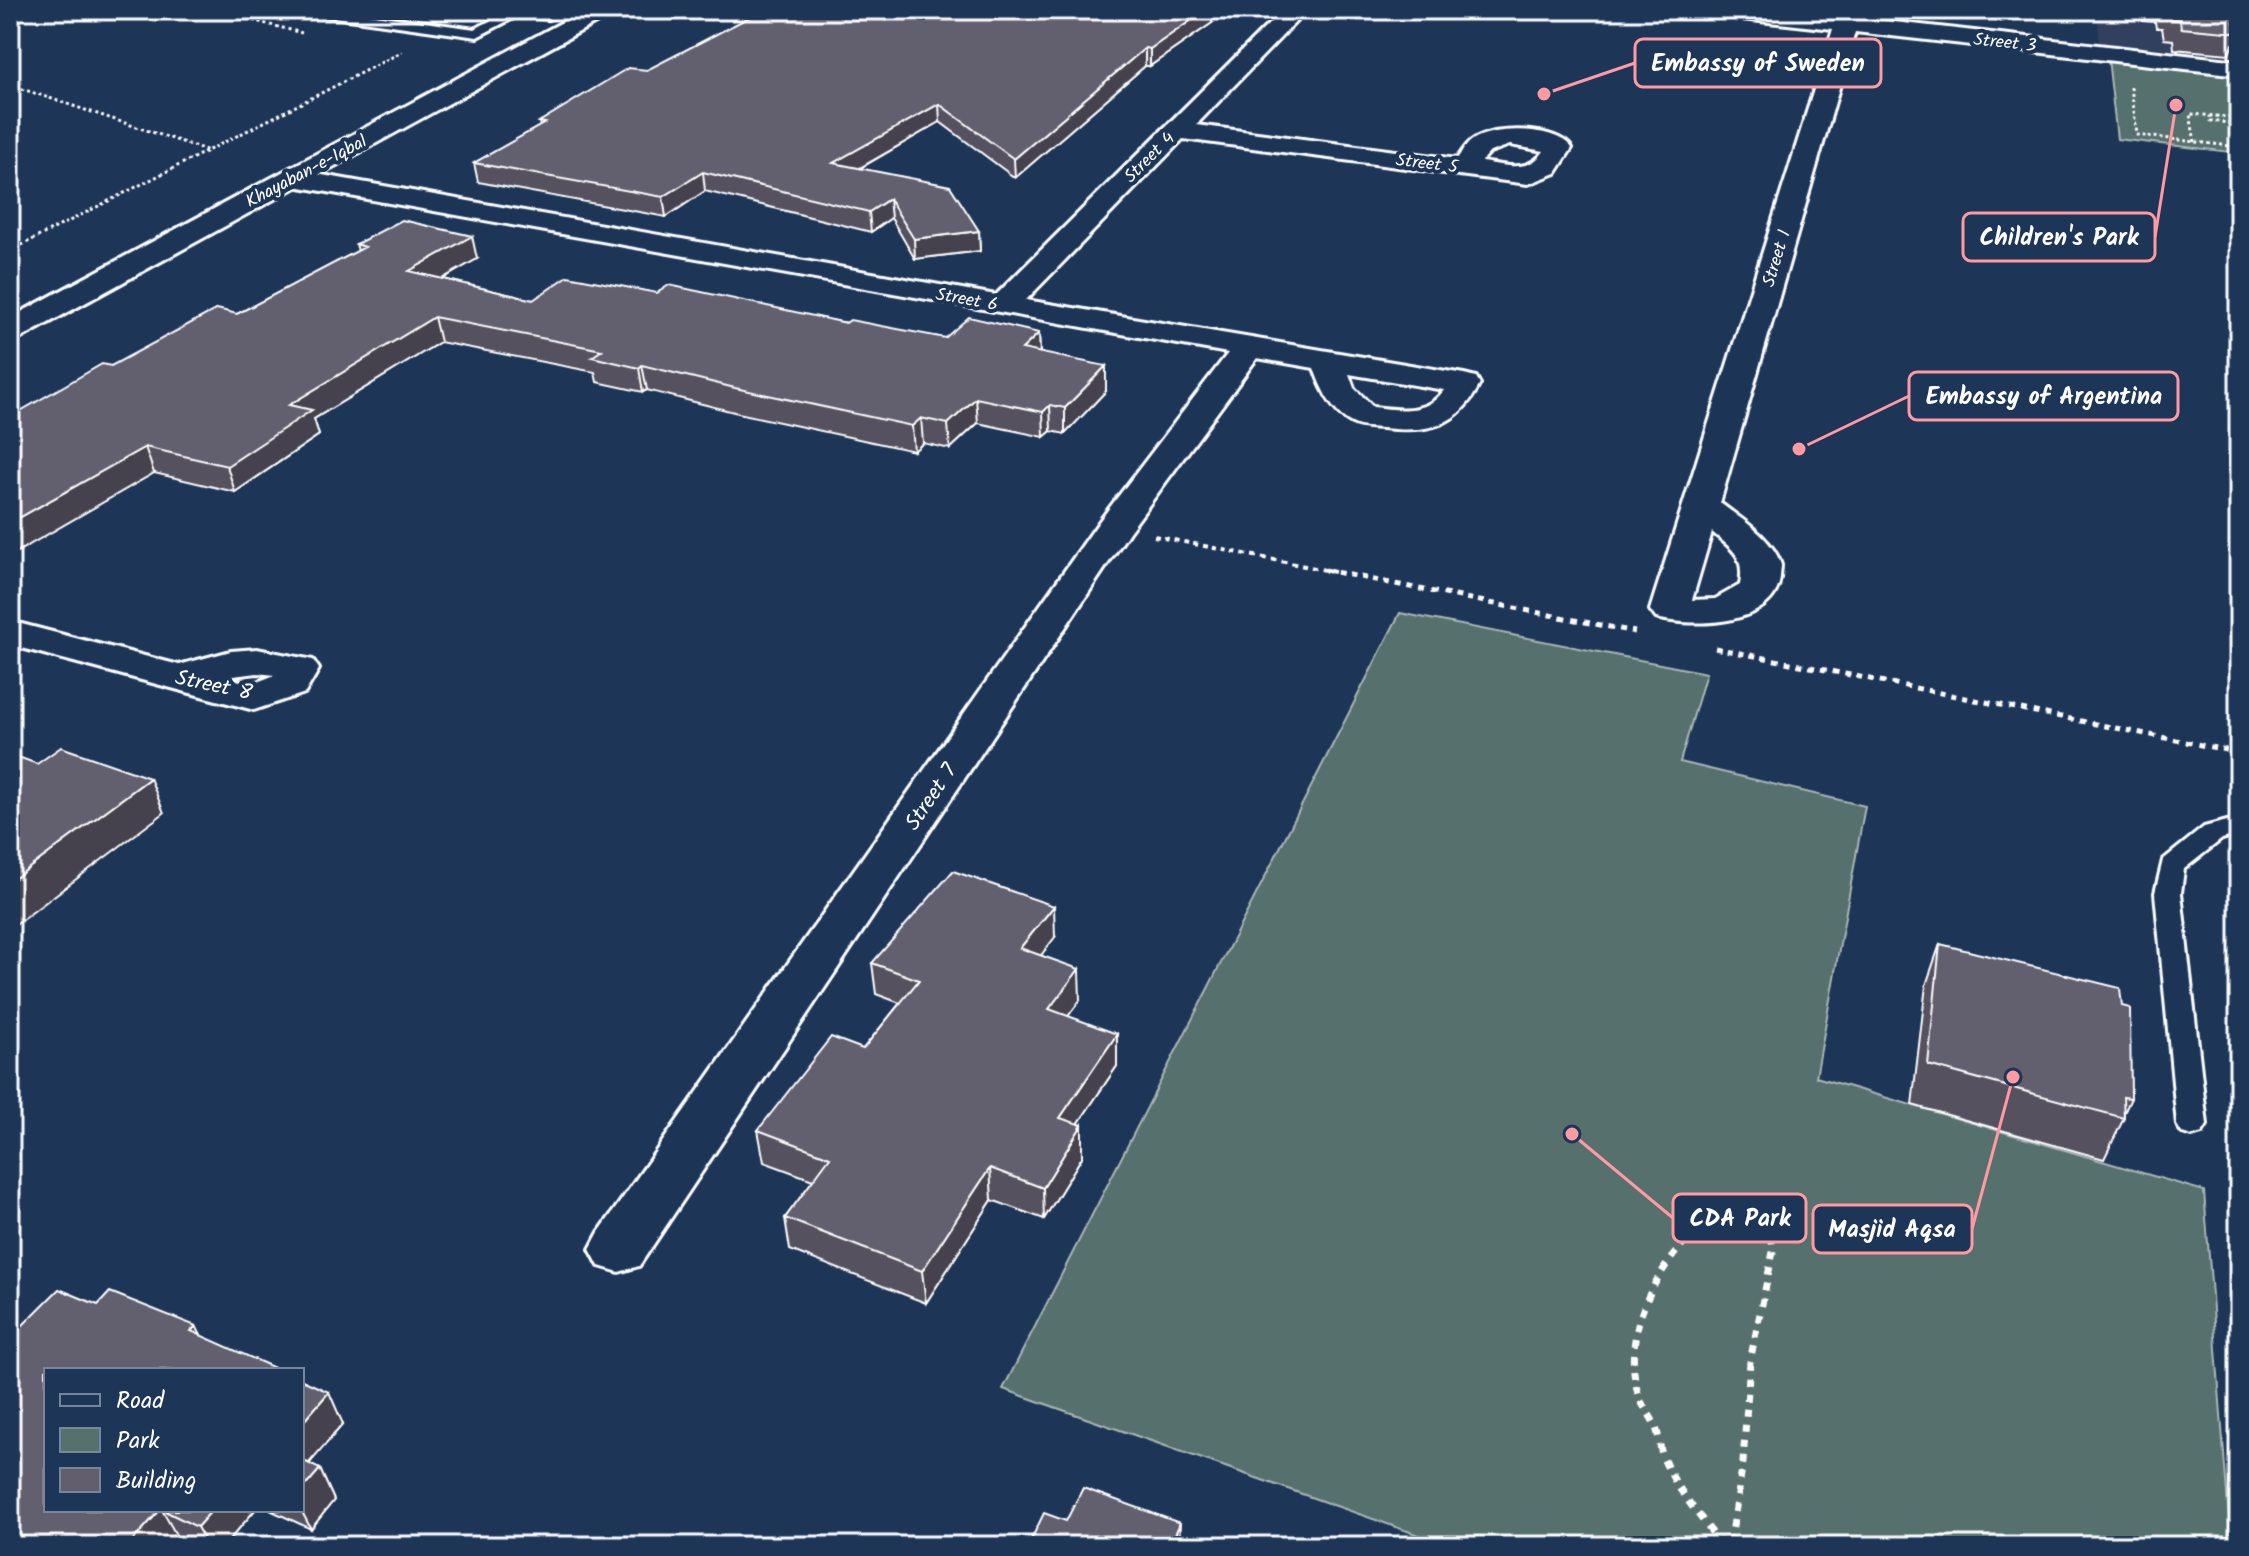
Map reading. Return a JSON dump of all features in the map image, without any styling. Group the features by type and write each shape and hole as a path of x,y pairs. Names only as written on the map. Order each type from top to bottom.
{"street":[{"name":"Khayaban-e-Iqbal","path":"10,331 600,10"},
{"name":"Street 4","path":"1003,305 1296,10"},
{"name":"Street 3","path":"1723,10 1848,17 2239,68"},
{"name":"Khayaban-e-Iqbal","path":"132,236 553,12"},
{"name":"Street 1","path":"1702,506 1848,17"},
{"name":"Street 5","path":"1176,130 1528,176 1547,167 1559,148 1522,138 1497,141 1481,146 1464,167"},
{"name":"Street 6","path":"294,178 1464,384 1458,399 1440,415 1407,420 1363,416 1339,391 1330,366"},
{"name":"Street 7","path":"619,1249 1114,527 1248,348"},
{"name":"Street 8","path":"10,633 254,697 290,684 299,669 273,660 230,661 189,675"}],"lane":[{"path":"322,10 319,11 477,33 512,11 553,12"},
{"path":"2192,1125 2168,893 2172,866 2213,833 2239,826"}],"path":[{"path":"10,251 403,52"},
{"path":"2129,79 2137,135 2239,147"},
{"path":"10,85 209,151"},
{"path":"2195,142 2190,114 2229,117 2229,121 2239,122"},
{"path":"1722,1546 1661,1454 1655,1427 1637,1391 1635,1348 1652,1284 1665,1263 1705,1222 1731,1202 1741,1199 1753,1202 1768,1218 1771,1226 1771,1265 1752,1346 1743,1452 1730,1546"},
{"path":"1982,1546 2009,1542 2039,1546"}],"shaded area":[{"path":"2098,10 2239,10 2239,57 2099,43"}],"green space":[{"path":"2108,58 2239,71 2239,153 2117,139"},
{"path":"1400,613 1706,673 1680,762 1865,806 1816,1077 2204,1191 2231,1546 1450,1546 1003,1389"}],"building":[{"path":"763,10 1206,10 1150,49 1145,48 1014,159 939,104 833,163 950,186 979,231 914,239 889,199 869,212 703,172 663,197 474,163 545,123 539,122 628,68 647,70"},
{"path":"2169,10 2239,10 2239,23 2234,22 2237,33 2181,28 2180,20 2171,19"},
{"path":"402,220 472,236 409,271 533,300 568,276 657,293 669,285 846,323 850,320 945,338 969,317 1039,333 1022,349 1106,366 1065,408 1050,405 1043,412 976,398 948,424 921,418 912,426 642,365 639,368 592,357 602,350 434,317 289,405 312,410 227,466 145,447 10,523 10,417 102,364 111,366 217,309 237,314 365,247 356,244"},
{"path":"61,747 150,778 10,882 10,754 37,764"},
{"path":"953,871 1054,906 1020,948 1079,969 1049,1009 1117,1034 1060,1118 1082,1125 1043,1188 990,1168 922,1271 785,1218 830,1157 758,1130 831,1037 863,1049 919,980 872,963"},
{"path":"1940,944 2120,988 2122,1006 2130,1008 2131,1098 2123,1097 2124,1118 1928,1065"},
{"path":"59,1289 98,1305 110,1292 196,1326 191,1331 274,1368 44,1368 44,1512 158,1512 128,1546 10,1546 10,1376 16,1370 10,1368 10,1338"},
{"path":"304,1381 329,1392 304,1421"},
{"path":"304,1461 320,1469 304,1488"},
{"path":"1083,1488 1180,1523 1170,1546 1028,1546 1044,1513 1066,1521"},
{"path":"167,1512 210,1512 197,1527"}],"place":[{"name":"Embassy of Sweden","path":"1544,94"},
{"name":"Children's Park","path":"2176,105"},
{"name":"Embassy of Argentina","path":"1799,449"},
{"name":"Masjid Aqsa","path":"2013,1077"},
{"name":"CDA Park","path":"1572,1134"}]}
